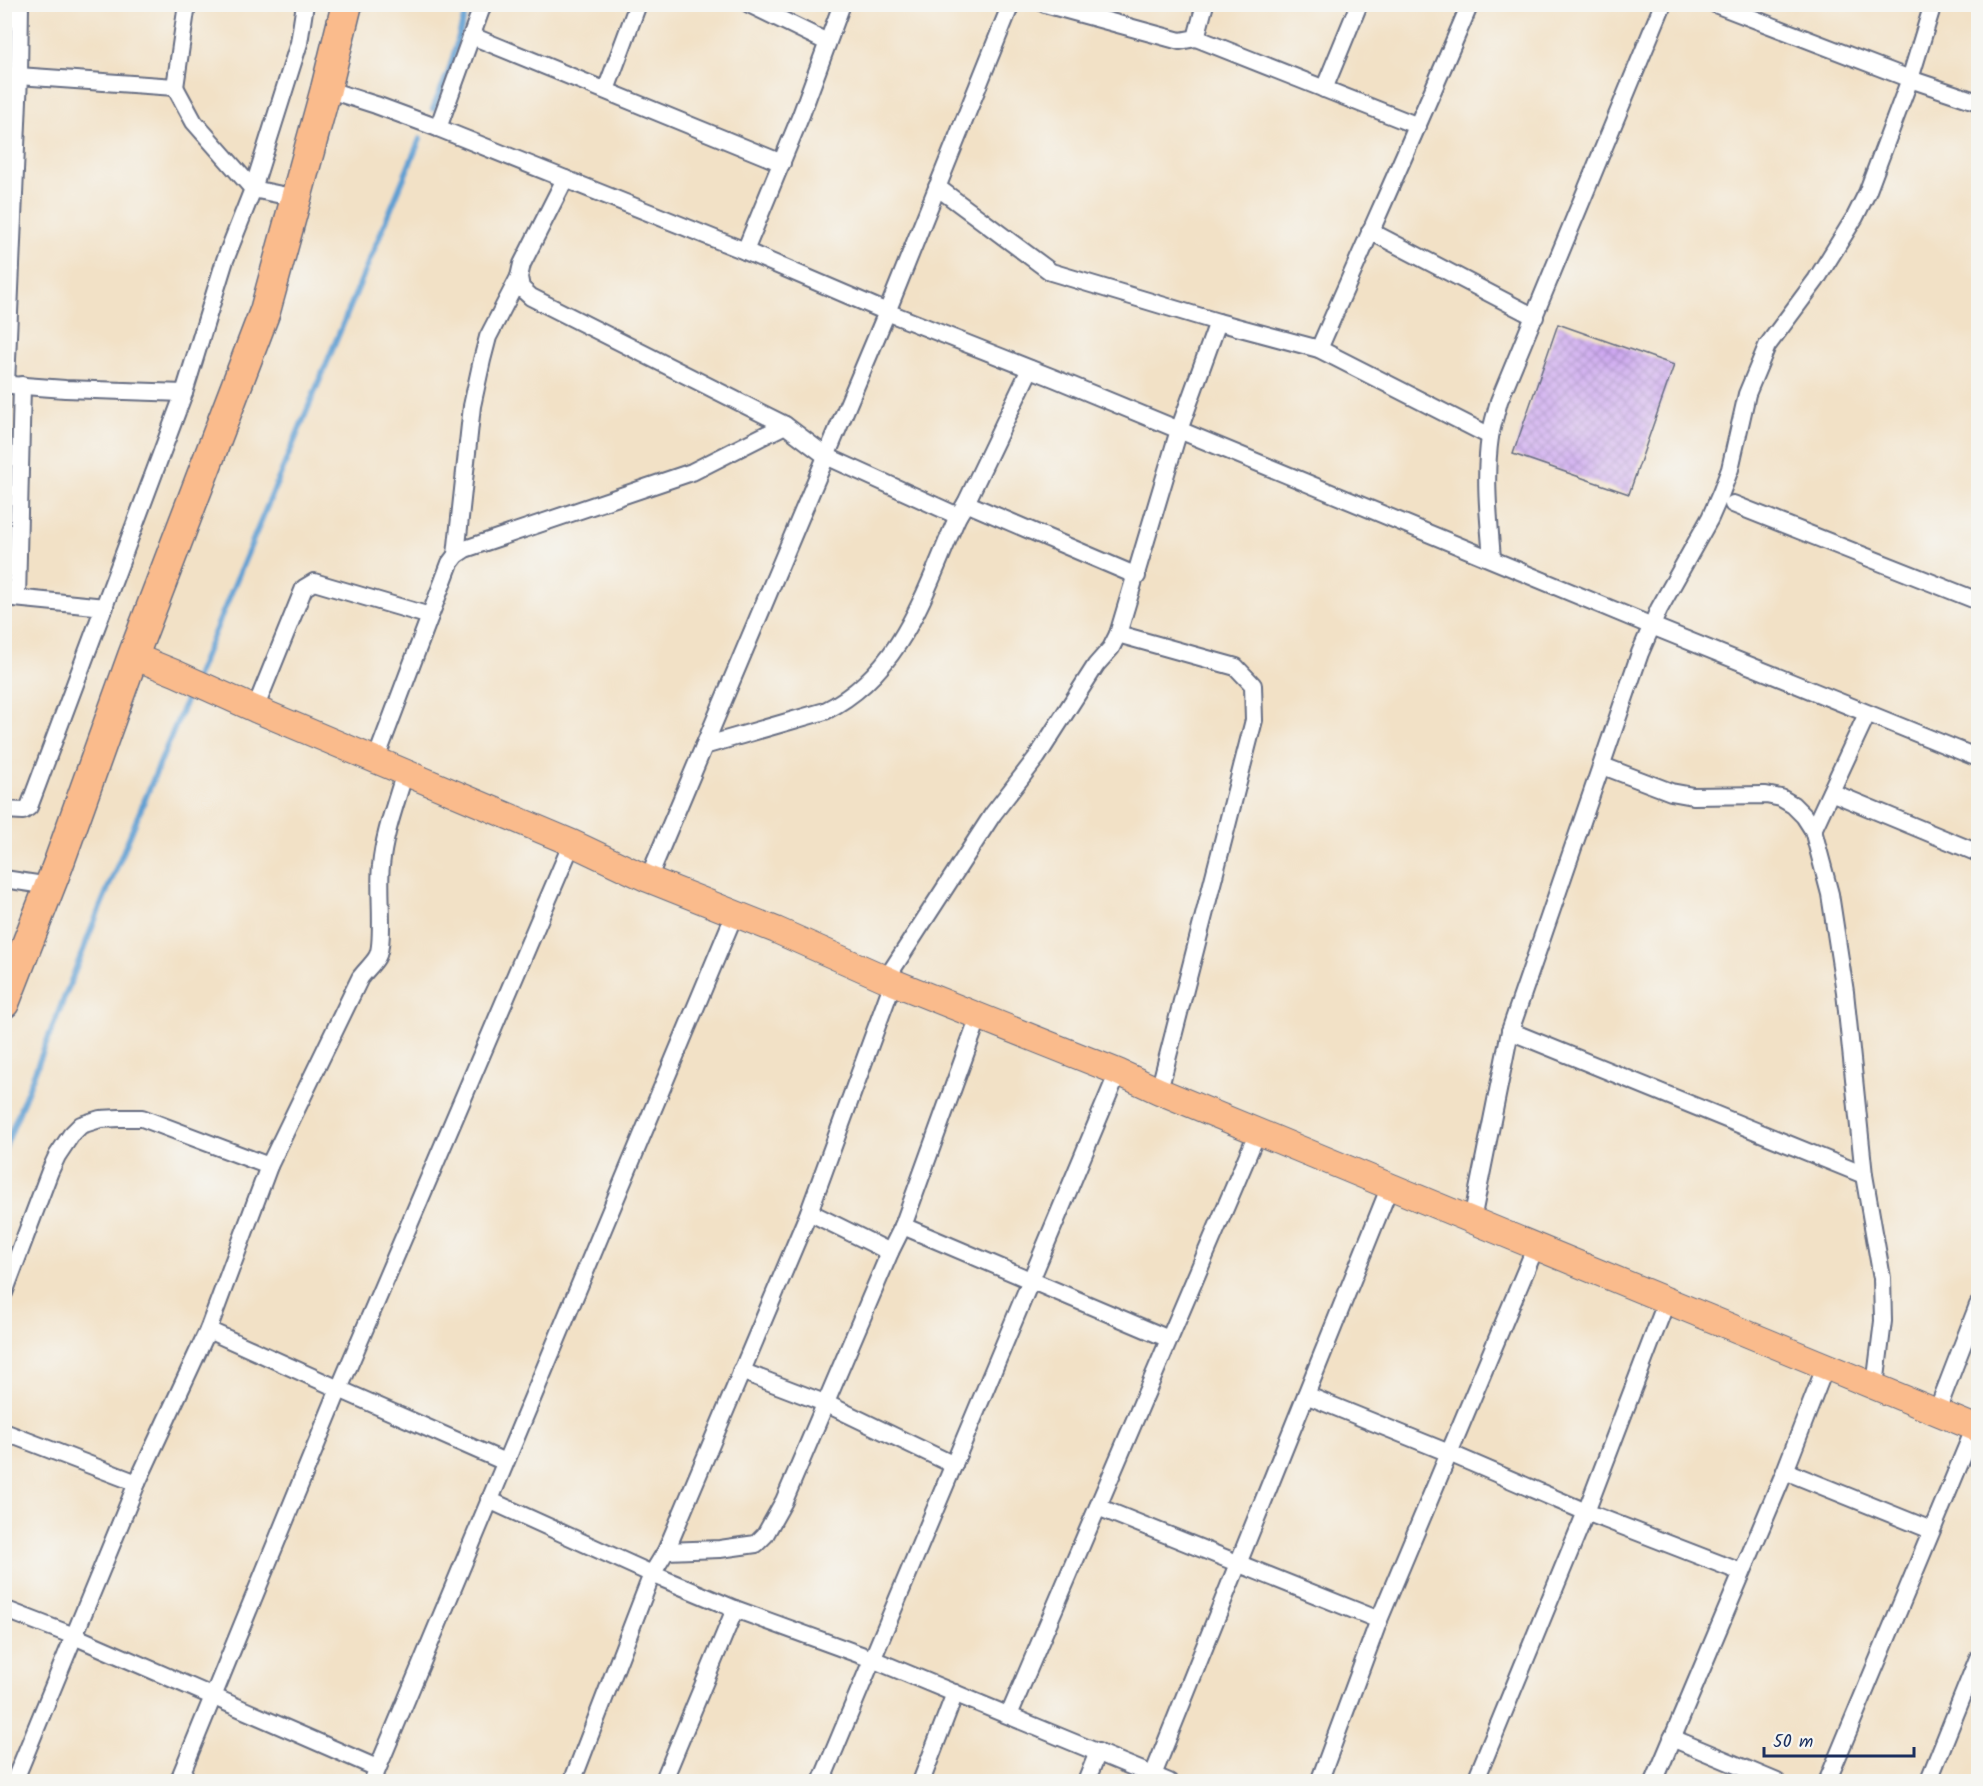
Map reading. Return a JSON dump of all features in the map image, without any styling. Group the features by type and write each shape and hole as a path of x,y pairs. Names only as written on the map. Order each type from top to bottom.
{"highway":[{"path":"6,996 50,886 134,656 265,311 326,90 347,4"}],"main road":[{"path":"134,656 889,981 1118,1072 1159,1091 1977,1428"}],"street":[{"path":"20,4 12,76 11,597 105,607"},
{"path":"187,4 175,87 194,122 253,189 296,198"},
{"path":"4,810 23,811 29,807 105,607 184,393 225,260 253,189 299,43 304,4"},
{"path":"438,128 483,4"},
{"path":"606,90 638,4"},
{"path":"749,4 827,42"},
{"path":"746,251 842,4"},
{"path":"648,879 887,312 1011,4"},
{"path":"1045,4 1180,41 1196,38 1418,126"},
{"path":"1196,38 1205,4"},
{"path":"1324,89 1359,4"},
{"path":"1319,349 1470,4"},
{"path":"1492,559 1487,497 1490,436 1499,401 1663,4"},
{"path":"1715,4 1910,79 1978,102"},
{"path":"1472,1220 1510,1031 1603,766 1640,652 1659,609 1710,518 1721,493 1730,469 1754,372 1767,346 1816,280 1855,217 1880,163 1910,79 1933,4"},
{"path":"472,36 782,163"},
{"path":"12,76 175,87"},
{"path":"326,90 376,105 438,128 746,251 887,312 1978,759"},
{"path":"456,555 472,406 488,337 519,276 522,264 566,179"},
{"path":"937,187 1051,272 1218,322 1319,349 1490,436"},
{"path":"1370,231 1535,317"},
{"path":"519,276 521,288 531,297 785,425 826,456 1137,576"},
{"path":"572,1782 652,1574 666,1551 809,1212 889,981 993,814 1037,757 1096,665 1111,648 1118,634 1179,430 1218,322"},
{"path":"704,746 825,711 868,682 897,648 911,623 962,509 1030,369"},
{"path":"11,385 184,393"},
{"path":"376,759 450,563 456,555 465,549 692,472 785,425"},
{"path":"1733,504 1978,601"},
{"path":"255,710 304,588 309,584 314,582 430,616"},
{"path":"1118,634 1236,667 1254,685 1254,720 1159,1091"},
{"path":"1813,830 1867,714"},
{"path":"1603,766 1671,792 1694,796 1766,795 1781,798 1794,805 1813,830 1830,894 1845,992 1864,1175 1882,1278 1883,1321 1875,1386"},
{"path":"14,1782 136,1483 208,1329 269,1166 360,978 377,957 381,946 379,885 381,864 405,772"},
{"path":"1831,792 1978,853"},
{"path":"177,1782 339,1389 572,843"},
{"path":"4,879 50,886"},
{"path":"4,1609 74,1636 213,1696 375,1775 735,913"},
{"path":"666,1551 720,1549 756,1544 765,1535 784,1501 903,1226 980,1016"},
{"path":"1510,1031 1864,1175"},
{"path":"821,1782 1118,1072"},
{"path":"4,1293 50,1171 70,1135 81,1125 100,1119 142,1118 269,1166"},
{"path":"1009,1715 1258,1131"},
{"path":"1154,1775 1390,1186"},
{"path":"809,1212 890,1252"},
{"path":"903,1226 1169,1339"},
{"path":"1319,1782 1379,1620 1536,1246"},
{"path":"1475,1782 1586,1512 1667,1300"},
{"path":"1937,1411 1978,1305"},
{"path":"208,1329 505,1462"},
{"path":"1654,1782 1785,1470 1826,1365"},
{"path":"741,1371 826,1404 954,1465"},
{"path":"1306,1395 1586,1512 1741,1572"},
{"path":"1827,1782 1931,1530 1977,1428"},
{"path":"4,1432 136,1483"},
{"path":"1785,1470 1931,1530"},
{"path":"489,1500 735,1609 872,1659 1169,1782"},
{"path":"1098,1507 1379,1620"},
{"path":"663,1782 735,1609"},
{"path":"1928,1782 1978,1658"},
{"path":"921,1782 955,1693"},
{"path":"1672,1738 1777,1782"},
{"path":"1086,1782 1098,1752"}],"building":[{"path":"1558,324 1674,365 1629,494 1513,454"}],"waterway":[{"path":"433,109 449,71 468,4"},
{"path":"196,677 420,139"},
{"path":"4,1150 99,910 192,686"}]}
